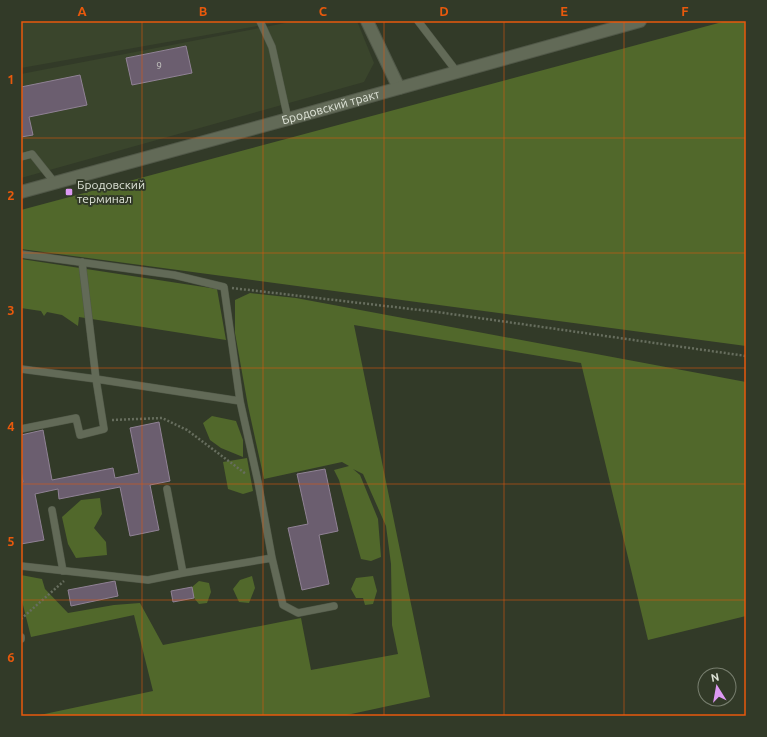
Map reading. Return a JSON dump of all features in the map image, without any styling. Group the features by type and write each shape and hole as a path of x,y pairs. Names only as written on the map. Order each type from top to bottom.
{"street":[{"path":"367,21 399,88"},
{"name":"Бродовский тракт","path":"21,192 640,21"}],"lane":[{"path":"260,21 272,47 288,119"},
{"path":"418,21 457,72"},
{"path":"21,157 32,154 55,183"},
{"path":"21,254 174,275 224,287 240,401 283,605 298,613 334,606"},
{"path":"21,429 76,418 80,435 104,429 96,379 82,262"},
{"path":"21,369 240,401"},
{"path":"167,489 183,573"},
{"path":"52,510 64,571"},
{"path":"21,566 148,580 272,558"}],"path":[{"path":"224,287 437,312 746,356"},
{"path":"102,421 162,418 187,430 258,482"},
{"path":"21,619 75,572"}],"shaded area":[{"path":"21,21 285,21 21,68"},
{"path":"296,21 357,21 374,63 364,82 21,178 21,74"}],"green space":[{"path":"726,21 746,21 746,346 21,249 21,210"},
{"path":"21,259 217,289 226,340 79,317 78,326 62,315 47,312 44,316 41,311 21,308"},
{"path":"250,293 296,298 746,382 746,616 648,640 581,363 354,325 430,697 342,716 35,716 153,691 134,615 31,637 21,597 21,575 42,579 45,589 68,613 114,605 140,603 163,645 301,618 311,670 398,654 392,625 391,564 386,526 363,474 353,469 360,475 378,519 381,557 371,561 361,559 339,480 334,470 349,466 342,462 264,479 248,406 235,333 235,300"},
{"path":"212,416 236,421 243,440 243,457 221,448 210,440 203,423"},
{"path":"247,458 253,491 243,494 228,489 223,462"},
{"path":"100,498 102,514 94,528 106,542 107,555 76,558 68,544 62,517 81,500"},
{"path":"252,576 255,588 249,603 239,602 233,589 240,580"},
{"path":"373,576 377,591 373,604 365,605 363,598 356,598 351,589 356,578"},
{"path":"199,581 209,583 211,592 207,603 199,604 194,598 192,587"}],"building":[{"path":"186,46 192,73 132,85 126,58"},
{"path":"80,75 87,105 29,117 33,135 21,137 21,87"},
{"path":"159,422 170,481 150,485 159,530 130,536 120,487 59,499 58,489 35,494 44,540 21,544 21,483 23,482 21,470 21,435 43,430 52,480 113,468 115,478 139,473 130,428"},
{"path":"325,469 338,531 319,535 329,584 302,590 288,528 308,524 297,474"},
{"path":"115,581 118,596 71,606 68,590"},
{"path":"192,587 194,598 173,602 171,591"}],"place":[{"name":"Бродовский терминал","path":"69,192"}]}
